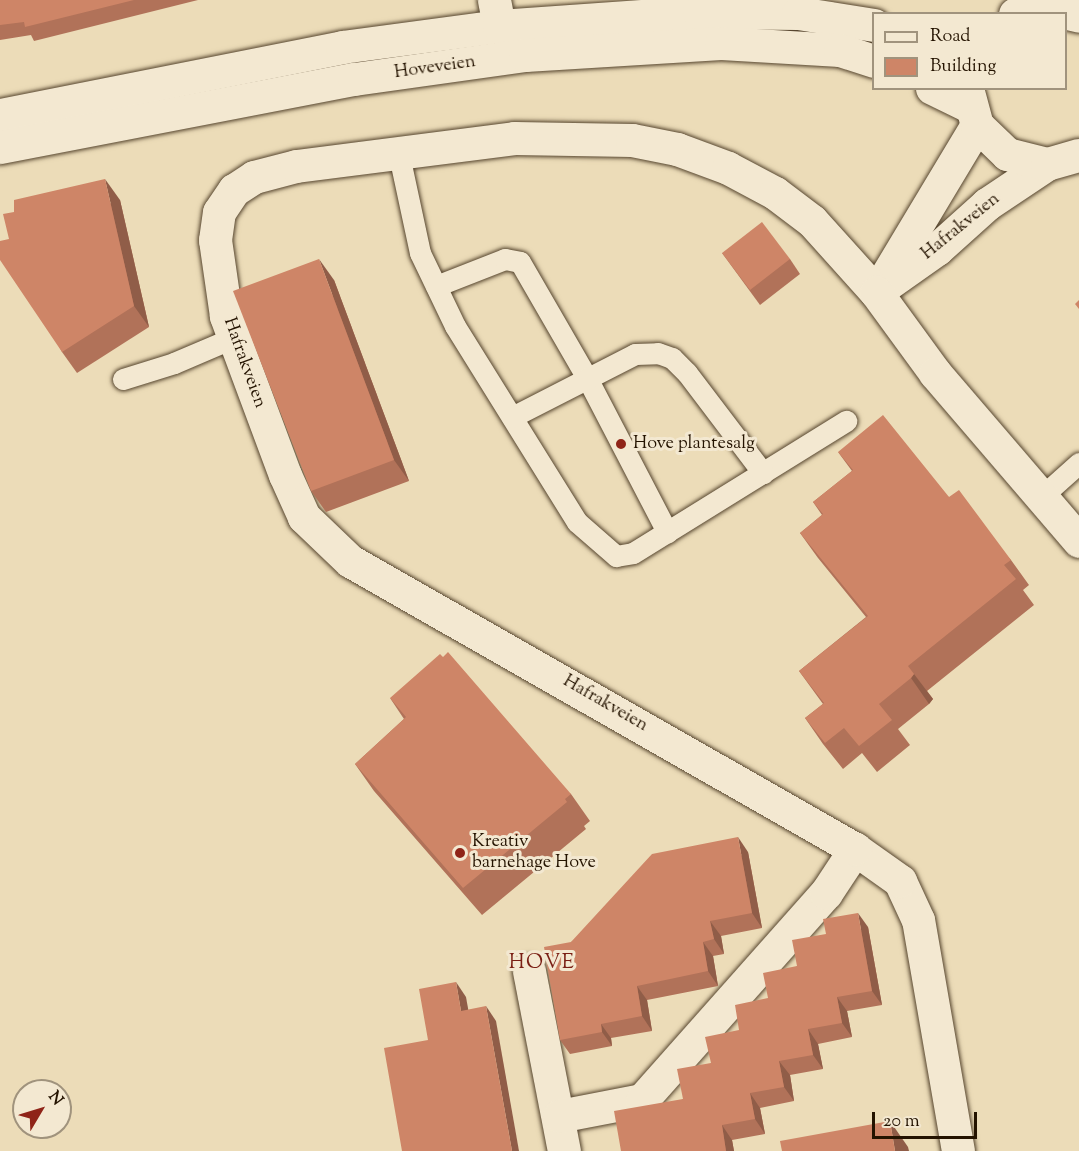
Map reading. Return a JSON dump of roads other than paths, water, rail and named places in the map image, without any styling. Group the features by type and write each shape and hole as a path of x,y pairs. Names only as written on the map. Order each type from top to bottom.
{"street":[{"path":"1014,12 1041,7 1074,13"},
{"name":"Hoveveien","path":"0,116 342,47 497,13 798,13 872,25"},
{"name":"Hoveveien","path":"0,147 354,79 525,55 721,43 840,50 872,61"},
{"path":"936,90 971,107 1007,154 1068,162"},
{"name":"Hafrakveien","path":"876,292 971,107"},
{"name":"Hafrakveien","path":"876,292 812,221 775,194 728,168 677,149 632,140 514,138 399,155 296,166 254,177 234,190 219,212 215,240 226,316 285,475 304,517 350,561 855,849 900,881 918,920 958,1151"},
{"name":"Hafrakveien","path":"876,292 937,249 987,204 1068,162"},
{"path":"876,292 935,373 1079,541"},
{"path":"559,1116 642,1100 826,892 855,849"},
{"path":"529,971 564,1151"}],"lane":[{"path":"399,155 420,253 455,326 578,522 604,548 616,555 633,553 846,421"},
{"path":"436,286 505,259 519,262 587,378 667,532"},
{"path":"123,379 174,363 235,338"},
{"path":"512,417 635,354 658,353 672,358 763,472"},
{"path":"1041,497 1079,463"}],"place":[{"name":"Hove plantesalg","path":"621,444"},
{"name":"Kreativ barnehage Hove","path":"460,853"}],"district":[{"name":"HOVE","path":"542,963"}]}
